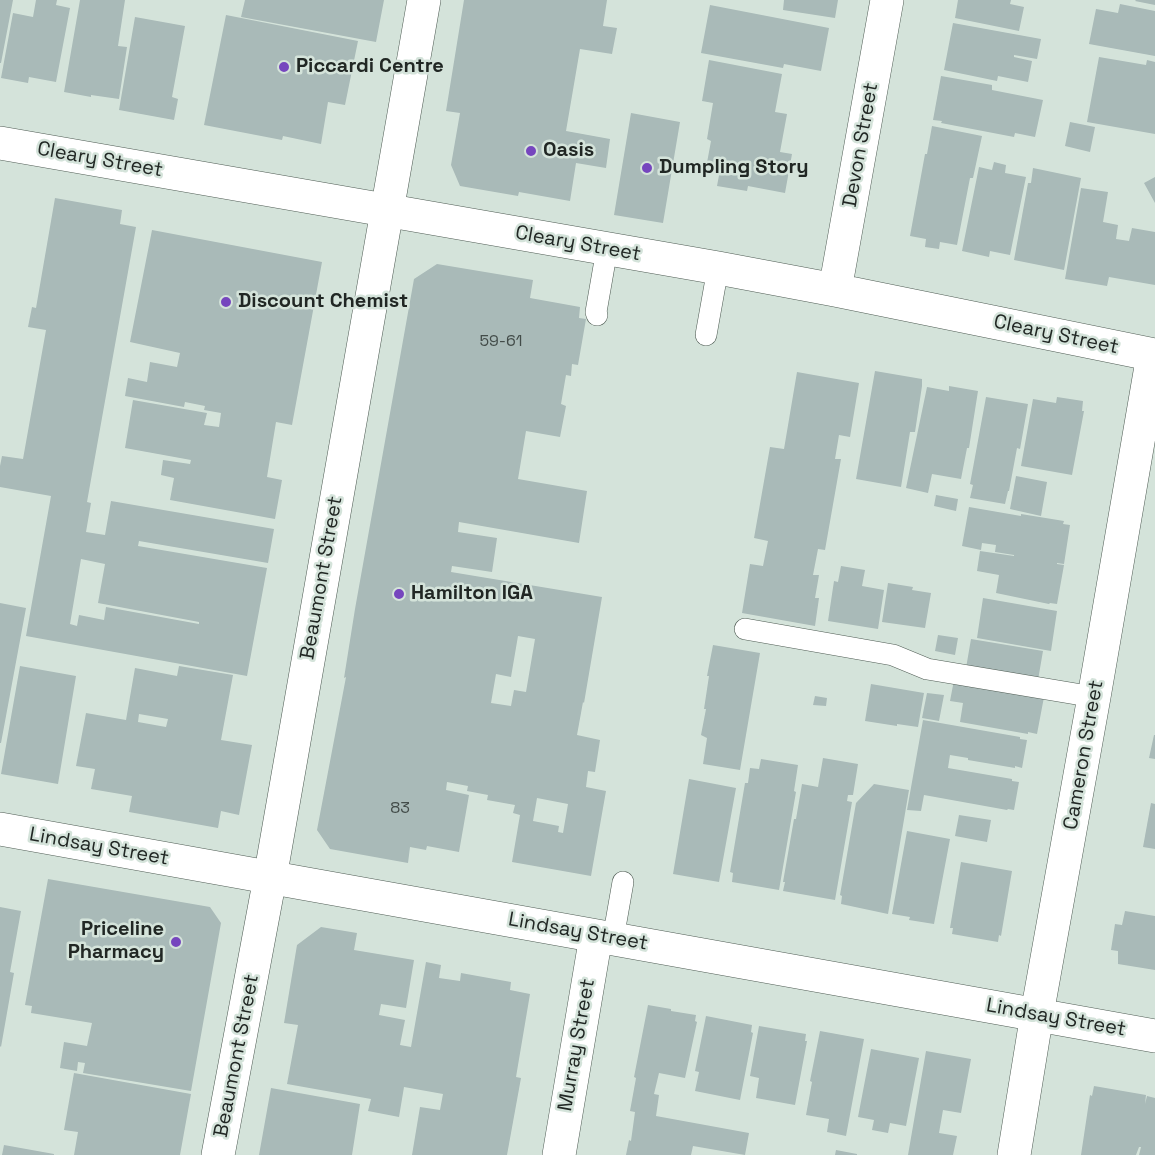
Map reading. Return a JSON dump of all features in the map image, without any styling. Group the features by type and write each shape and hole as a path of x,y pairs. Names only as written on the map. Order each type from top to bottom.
{"street":[{"name":"Beaumont Street","path":"218,1155 270,878 424,0"},
{"name":"Devon Street","path":"835,290 887,0"},
{"name":"Cleary Street","path":"0,143 718,268 1154,355"},
{"name":"Cameron Street","path":"1014,1155 1154,355"},
{"name":"Lindsay Street","path":"0,829 1155,1036"},
{"name":"Murray Street","path":"559,1155 605,937"}],"lane":[{"path":"597,315 607,249"},
{"path":"706,335 718,268"},
{"path":"745,629 893,655 927,669 1094,697"},
{"path":"605,937 623,882"}],"building":[{"path":"0,0 13,0 1,63 0,63"},
{"path":"36,0 57,0 56,5 70,8 56,82 29,77 28,83 1,78 13,13 33,17"},
{"path":"80,0 125,0 118,46 127,47 119,99 64,92"},
{"path":"245,0 384,0 376,42 241,17"},
{"path":"464,0 607,0 603,26 617,28 612,54 580,49 566,131 610,139 606,168 576,163 570,201 519,192 518,196 460,186 451,165 460,113 446,111"},
{"path":"784,0 838,0 835,18 783,10"},
{"path":"958,0 1011,0 1010,4 1024,7 1019,31 955,18"},
{"path":"1155,0 1155,5 1135,1"},
{"path":"1120,4 1155,11 1155,56 1089,44 1096,9 1118,13"},
{"path":"710,5 829,28 821,71 784,64 783,68 701,53"},
{"name":"Piccardi Centre","path":"226,15 358,41 345,105 328,102 321,144 283,136 282,140 204,125"},
{"path":"135,17 185,26 172,97 178,99 174,120 119,110"},
{"path":"953,23 1041,39 1037,59 1014,55 1014,57 1032,61 1028,82 998,76 997,81 944,70"},
{"path":"1099,57 1146,65 1147,60 1155,62 1155,134 1087,122"},
{"path":"709,60 782,74 775,112 787,114 780,152 792,154 785,193 748,186 747,191 717,186 720,170 706,168 711,141 707,139 713,103 702,101"},
{"path":"941,76 992,85 992,90 1043,100 1035,137 1015,133 1014,137 933,120"},
{"name":"Dumpling Story","path":"631,113 680,122 663,223 614,215"},
{"path":"1070,122 1095,127 1090,152 1065,146"},
{"path":"932,126 982,136 973,178 970,178 957,245 940,242 939,249 925,247 926,239 910,236"},
{"path":"994,162 1006,165 1005,173 1026,177 1010,255 990,251 989,257 962,251 979,167 992,170"},
{"path":"1033,168 1081,178 1064,270 1014,260 1028,183 1031,183"},
{"path":"1155,177 1155,203 1144,183"},
{"path":"1081,188 1108,192 1103,222 1118,225 1116,239 1129,241 1132,228 1155,232 1155,285 1109,277 1107,286 1065,279"},
{"path":"55,198 122,210 120,224 136,227 87,502 91,503 86,532 105,535 111,501 274,529 268,563 139,541 138,546 267,568 247,676 26,636 51,496 0,487 0,466 2,456 23,459 46,330 28,327 32,307 36,308","holes":["81,559 105,564 98,603 199,622 199,624 106,607 104,620 79,615 77,626 70,624"]},
{"path":"152,230 322,262 292,425 276,422 267,477 282,480 275,519 170,500 174,478 161,475 163,460 190,464 191,460 125,448 133,400 207,413 204,425 219,427 221,413 204,410 205,406 185,402 184,407 125,396 128,378 147,382 150,362 177,367 180,353 130,342"},
{"path":"437,264 533,280 530,298 580,307 579,318 586,319 578,365 572,364 571,376 566,375 561,404 566,406 560,437 526,431 518,479 587,491 579,543 459,522 458,532 497,538 492,572 452,566 451,572 602,597 577,735 600,740 595,772 588,771 586,787 606,791 591,876 512,862 520,815 513,813 515,805 487,800 488,795 467,791 468,786 447,782 446,790 469,795 459,852 427,846 426,850 410,847 408,863 330,849 317,830 346,677 344,678 355,609 414,279","holes":["518,636 535,639 526,692 514,690 511,706 491,703 496,674 511,677","537,798 568,804 563,833 558,832 559,826 533,821"]},
{"path":"875,371 922,379 915,432 910,432 901,487 856,479"},
{"path":"797,372 859,383 850,437 839,435 835,459 841,459 825,550 818,549 813,575 819,575 815,598 819,598 815,626 742,613 750,564 763,566 768,541 754,538 770,447 784,449"},
{"path":"949,386 978,391 969,448 967,448 961,479 932,474 928,493 906,488 927,387 949,391"},
{"path":"986,397 1028,404 1020,449 1017,448 1005,504 970,498 973,485 970,484"},
{"path":"1057,397 1083,401 1082,411 1084,411 1072,475 1021,466 1033,399 1056,403"},
{"path":"1016,476 1047,482 1041,516 1010,509"},
{"path":"936,495 958,499 956,511 934,506"},
{"path":"969,507 1064,521 1063,524 1070,525 1064,564 1057,563 1064,565 1057,604 996,593 999,575 977,571 980,551 1014,555 995,552 996,545 982,543 981,550 962,546"},
{"path":"841,566 865,570 862,586 884,590 878,629 828,621 834,581 838,582"},
{"path":"888,583 931,593 925,628 882,622"},
{"path":"983,598 1057,611 1051,651 977,638"},
{"path":"0,603 26,608 1,743 0,743"},
{"path":"938,635 958,638 955,655 935,651"},
{"path":"971,639 1043,651 1038,680 966,668"},
{"path":"713,645 760,653 740,770 703,764 707,738 701,735 706,709 704,709 709,676 707,676"},
{"path":"20,666 76,676 58,784 1,774"},
{"path":"179,666 233,675 221,740 252,745 239,815 221,811 218,828 129,812 132,796 91,789 95,769 76,766 86,713 126,720 135,668 177,676","holes":["139,714 168,719 166,727 138,722"]},
{"path":"954,680 1044,697 1037,734 960,722 963,703 950,701"},
{"path":"871,684 924,693 918,727 865,721"},
{"path":"927,693 944,695 939,721 922,718"},
{"path":"815,696 827,698 826,706 813,705"},
{"path":"923,720 1027,740 1022,768 950,755 948,768 1019,782 1014,810 924,795 921,811 907,810"},
{"path":"1155,735 1155,759 1149,758"},
{"path":"823,758 858,764 853,795 848,795 847,801 852,802 835,900 783,891 802,784 818,787"},
{"path":"761,759 798,765 794,791 796,792 779,890 732,882 733,873 730,872 745,783 748,783 750,768 759,769"},
{"path":"689,779 736,788 719,882 673,874"},
{"path":"874,784 909,790 888,914 841,904 842,896 840,895 856,803"},
{"path":"1151,803 1155,804 1155,849 1143,847"},
{"path":"959,815 991,820 987,842 955,836"},
{"path":"907,831 950,839 934,924 909,920 910,917 892,914"},
{"path":"961,862 1012,871 998,942 952,934 953,928 950,928"},
{"path":"48,879 210,907 221,923 191,1091 83,1073 85,1063 78,1062 77,1071 60,1068 64,1042 87,1046 92,1023 31,1013 32,1006 25,1005"},
{"path":"0,907 21,911 10,972 14,973 1,1047 0,1046"},
{"path":"1125,911 1155,916 1155,970 1118,964 1118,951 1111,950 1115,924 1122,925"},
{"path":"321,927 357,933 354,950 414,960 406,1008 381,1004 379,1015 405,1020 400,1045 411,1047 426,962 441,965 439,978 460,981 461,973 511,982 510,990 530,994 516,1077 521,1078 507,1155 412,1155 420,1107 440,1110 443,1094 404,1087 399,1117 368,1111 371,1099 287,1084 298,1025 284,1023 297,945"},
{"path":"648,1005 696,1015 695,1021 697,1022 685,1078 659,1073 654,1094 659,1095 656,1116 749,1133 745,1155 693,1146 691,1155 626,1155 629,1140 631,1141 635,1112 630,1111 636,1078 634,1077"},
{"path":"706,1016 752,1025 751,1032 753,1033 740,1100 695,1091 699,1072 695,1071"},
{"path":"759,1026 806,1034 805,1041 807,1041 795,1105 756,1098 759,1078 750,1076"},
{"path":"820,1031 864,1039 846,1136 827,1132 829,1119 806,1115"},
{"path":"871,1049 919,1058 906,1126 890,1123 888,1133 872,1130 874,1120 858,1117"},
{"path":"926,1051 971,1059 961,1113 943,1110 939,1133 957,1136 953,1155 908,1155"},
{"path":"74,1073 191,1094 180,1155 74,1155 78,1132 64,1130"},
{"path":"1094,1086 1146,1095 1145,1104 1147,1096 1155,1098 1155,1155 1139,1155 1141,1147 1139,1147 1136,1155 1081,1155 1090,1095 1092,1096"},
{"path":"271,1088 360,1104 352,1155 259,1155"},
{"path":"4,1145 54,1154 54,1155 2,1155"},
{"path":"836,1150 857,1154 857,1155 835,1155"}],"place":[{"name":"Piccardi Centre","path":"284,67"},
{"name":"Oasis","path":"531,151"},
{"name":"Dumpling Story","path":"647,168"},
{"name":"Discount Chemist","path":"226,302"},
{"name":"Hamilton IGA","path":"399,594"},
{"name":"Priceline Pharmacy","path":"176,942"}]}
